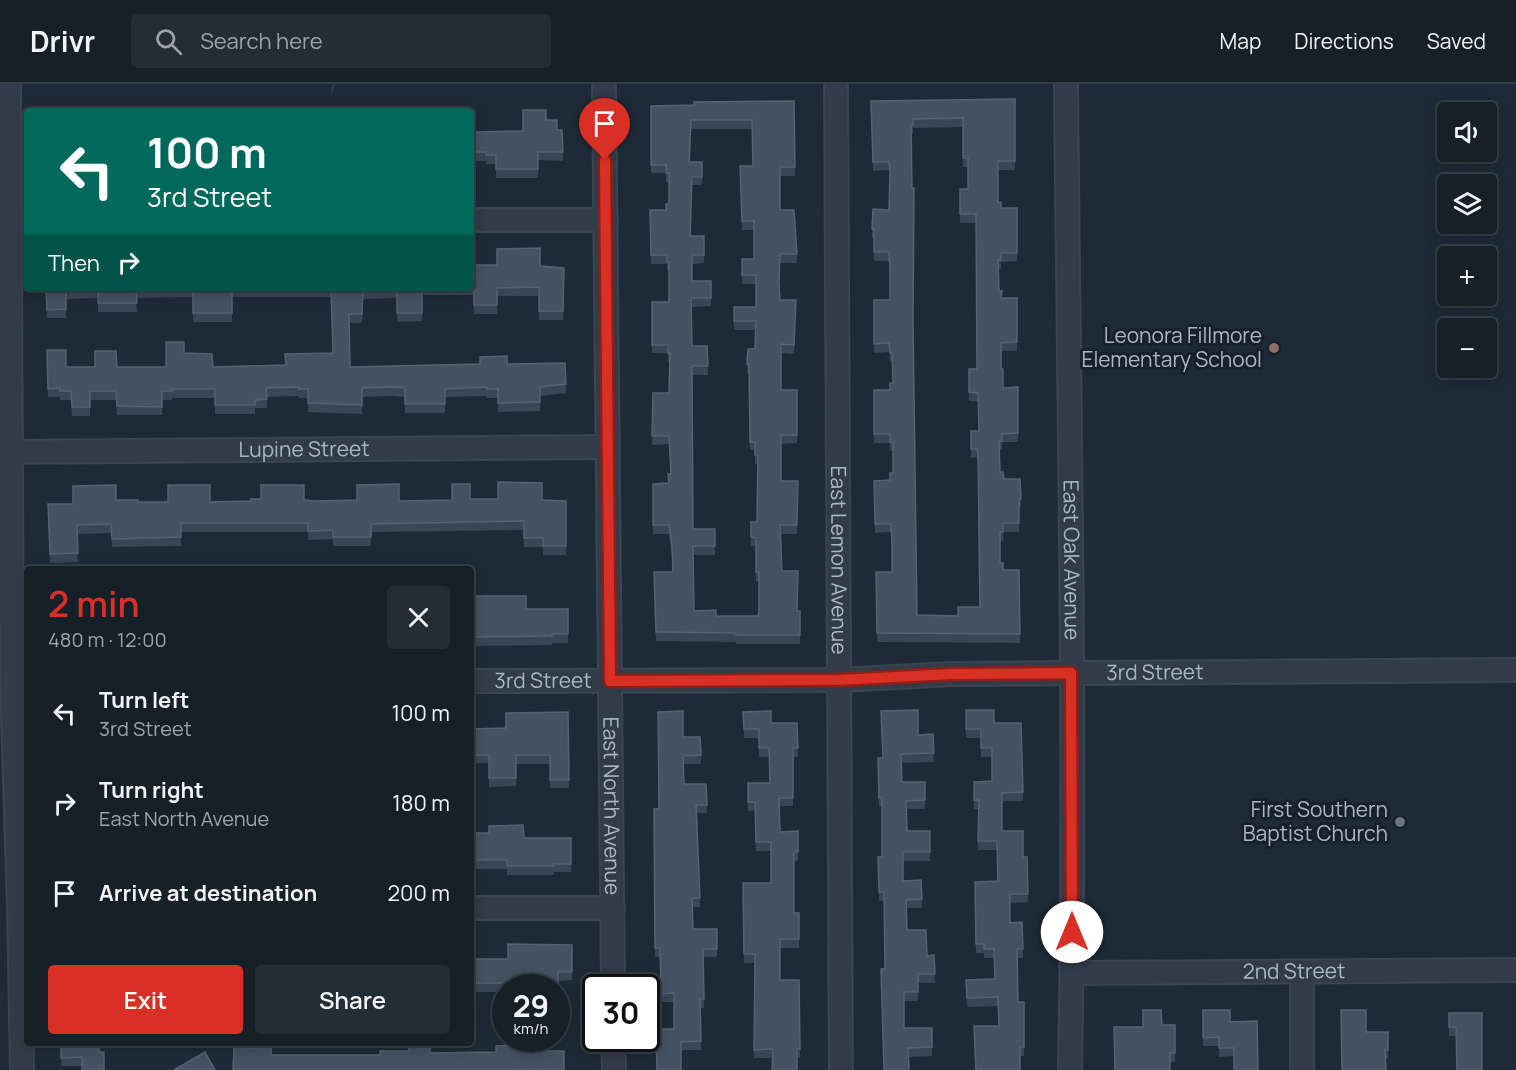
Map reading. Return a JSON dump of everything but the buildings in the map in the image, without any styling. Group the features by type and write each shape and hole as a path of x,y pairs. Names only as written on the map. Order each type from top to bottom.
{"street":[{"path":"9,84 12,222 6,452 13,683 15,907 22,1070"},
{"name":"East North Avenue","path":"604,84 614,974"},
{"name":"East Lemon Avenue","path":"836,84 841,1070"},
{"name":"East Oak Avenue","path":"1066,84 1071,673 1070,1070"},
{"path":"474,220 606,220"},
{"name":"Lupine Street","path":"6,452 608,447"},
{"name":"3rd Street","path":"474,681 839,680 952,674 1516,670"},
{"path":"474,908 614,908"},
{"name":"2nd Street","path":"1072,973 1516,970"},
{"path":"1302,972 1302,1070"},
{"path":"614,1052 614,1070"}],"place":[{"name":"Leonora Fillmore Elementary School","path":"1274,348"},
{"name":"First Southern Baptist Church","path":"1400,822"}],"route":[{"path":"605,160 610,681 839,680 952,674 1071,673 1072,932"}]}
